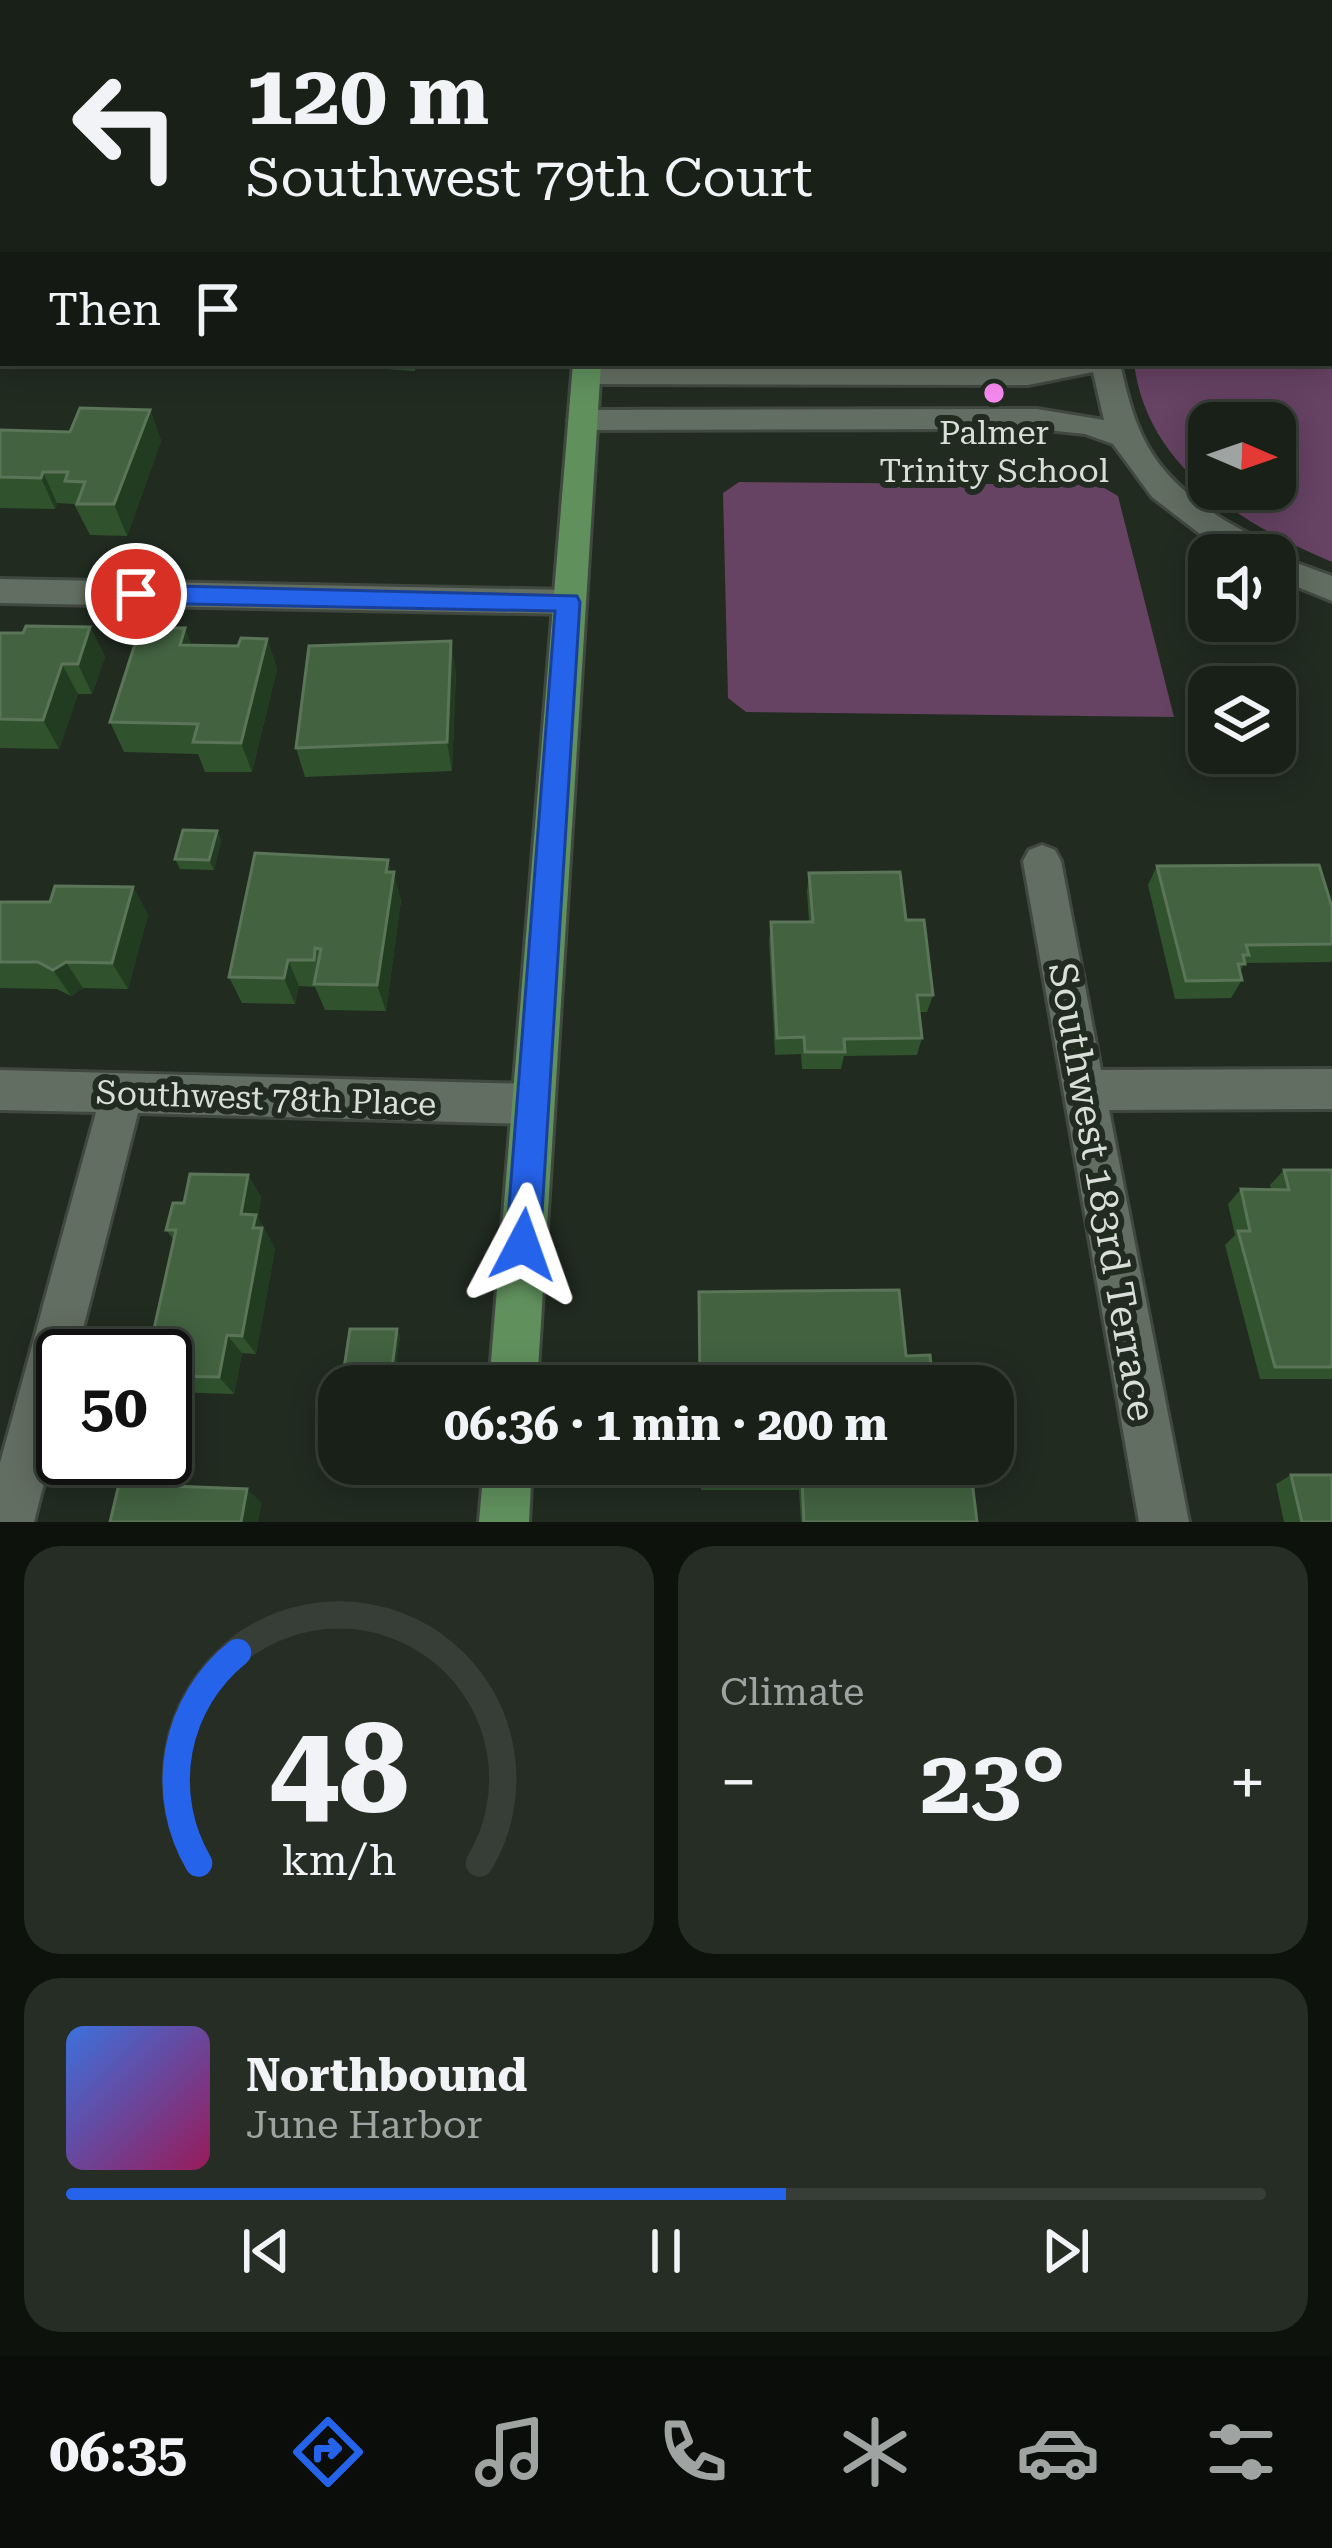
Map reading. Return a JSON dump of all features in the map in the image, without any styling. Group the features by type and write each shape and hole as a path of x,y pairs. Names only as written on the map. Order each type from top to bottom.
{"main road":[{"path":"514,1365 587,369"},
{"path":"504,1522 507,1485"}],"street":[{"path":"587,369 937,369 1028,376 1078,366"},
{"path":"1107,366 1124,436 1182,504 1226,534"},
{"path":"937,369 944,419"},
{"path":"583,420 1068,422 1124,436"},
{"path":"1296,574 1332,589"},
{"path":"0,591 568,602"},
{"name":"Southwest 183rd Terrace","path":"1042,861 1164,1522"},
{"path":"1082,1090 1332,1089"},
{"name":"Southwest 78th Place","path":"0,1090 532,1104"},
{"path":"9,1522 122,1094"}],"shaded area":[{"path":"1135,366 1332,366 1332,562 1296,546 1296,534 1273,534 1233,510 1296,510 1296,402 1188,402 1188,472 1160,438 1145,406"},
{"path":"739,482 1099,485 1118,496 1174,717 746,712 728,698 723,493"}],"building":[{"path":"80,408 150,410 114,504 77,504 85,482 65,481 68,472 43,472 41,478 0,477 0,430 70,432"},
{"path":"26,626 90,627 78,664 62,664 43,720 0,719 0,633 23,633"},
{"path":"140,628 185,628 180,645 238,646 241,638 267,639 241,743 193,742 198,724 110,722"},
{"path":"451,641 447,742 296,748 309,646"},
{"path":"183,830 217,831 209,860 175,859"},
{"path":"255,853 388,860 386,872 394,872 377,985 314,984 321,949 315,948 314,960 288,960 284,978 229,977"},
{"path":"1319,865 1332,907 1332,944 1246,945 1249,955 1243,955 1245,964 1238,964 1242,980 1186,981 1157,866"},
{"path":"900,872 906,920 924,920 933,995 917,995 922,1038 844,1039 845,1052 805,1052 804,1037 777,1038 771,922 813,922 809,873"},
{"path":"55,886 133,887 112,963 66,962 53,970 38,962 0,962 0,902 50,902"},
{"path":"1284,1170 1332,1170 1332,1367 1275,1367 1238,1231 1250,1231 1241,1189 1289,1190"},
{"path":"190,1174 248,1175 241,1214 256,1215 253,1228 262,1228 242,1336 227,1335 219,1377 192,1376 192,1329 154,1329 176,1230 166,1230 173,1203 184,1203"},
{"path":"899,1290 906,1356 930,1355 931,1365 700,1365 699,1292"},
{"path":"350,1329 397,1329 392,1365 345,1365"},
{"path":"1291,1475 1332,1475 1332,1522 1302,1522"},
{"path":"119,1485 247,1489 241,1522 110,1522"},
{"path":"802,1485 973,1485 977,1522 804,1522"}],"place":[{"name":"Palmer Trinity School","path":"994,393"}],"route":[{"path":"136,594 568,602 523,1245"}]}
